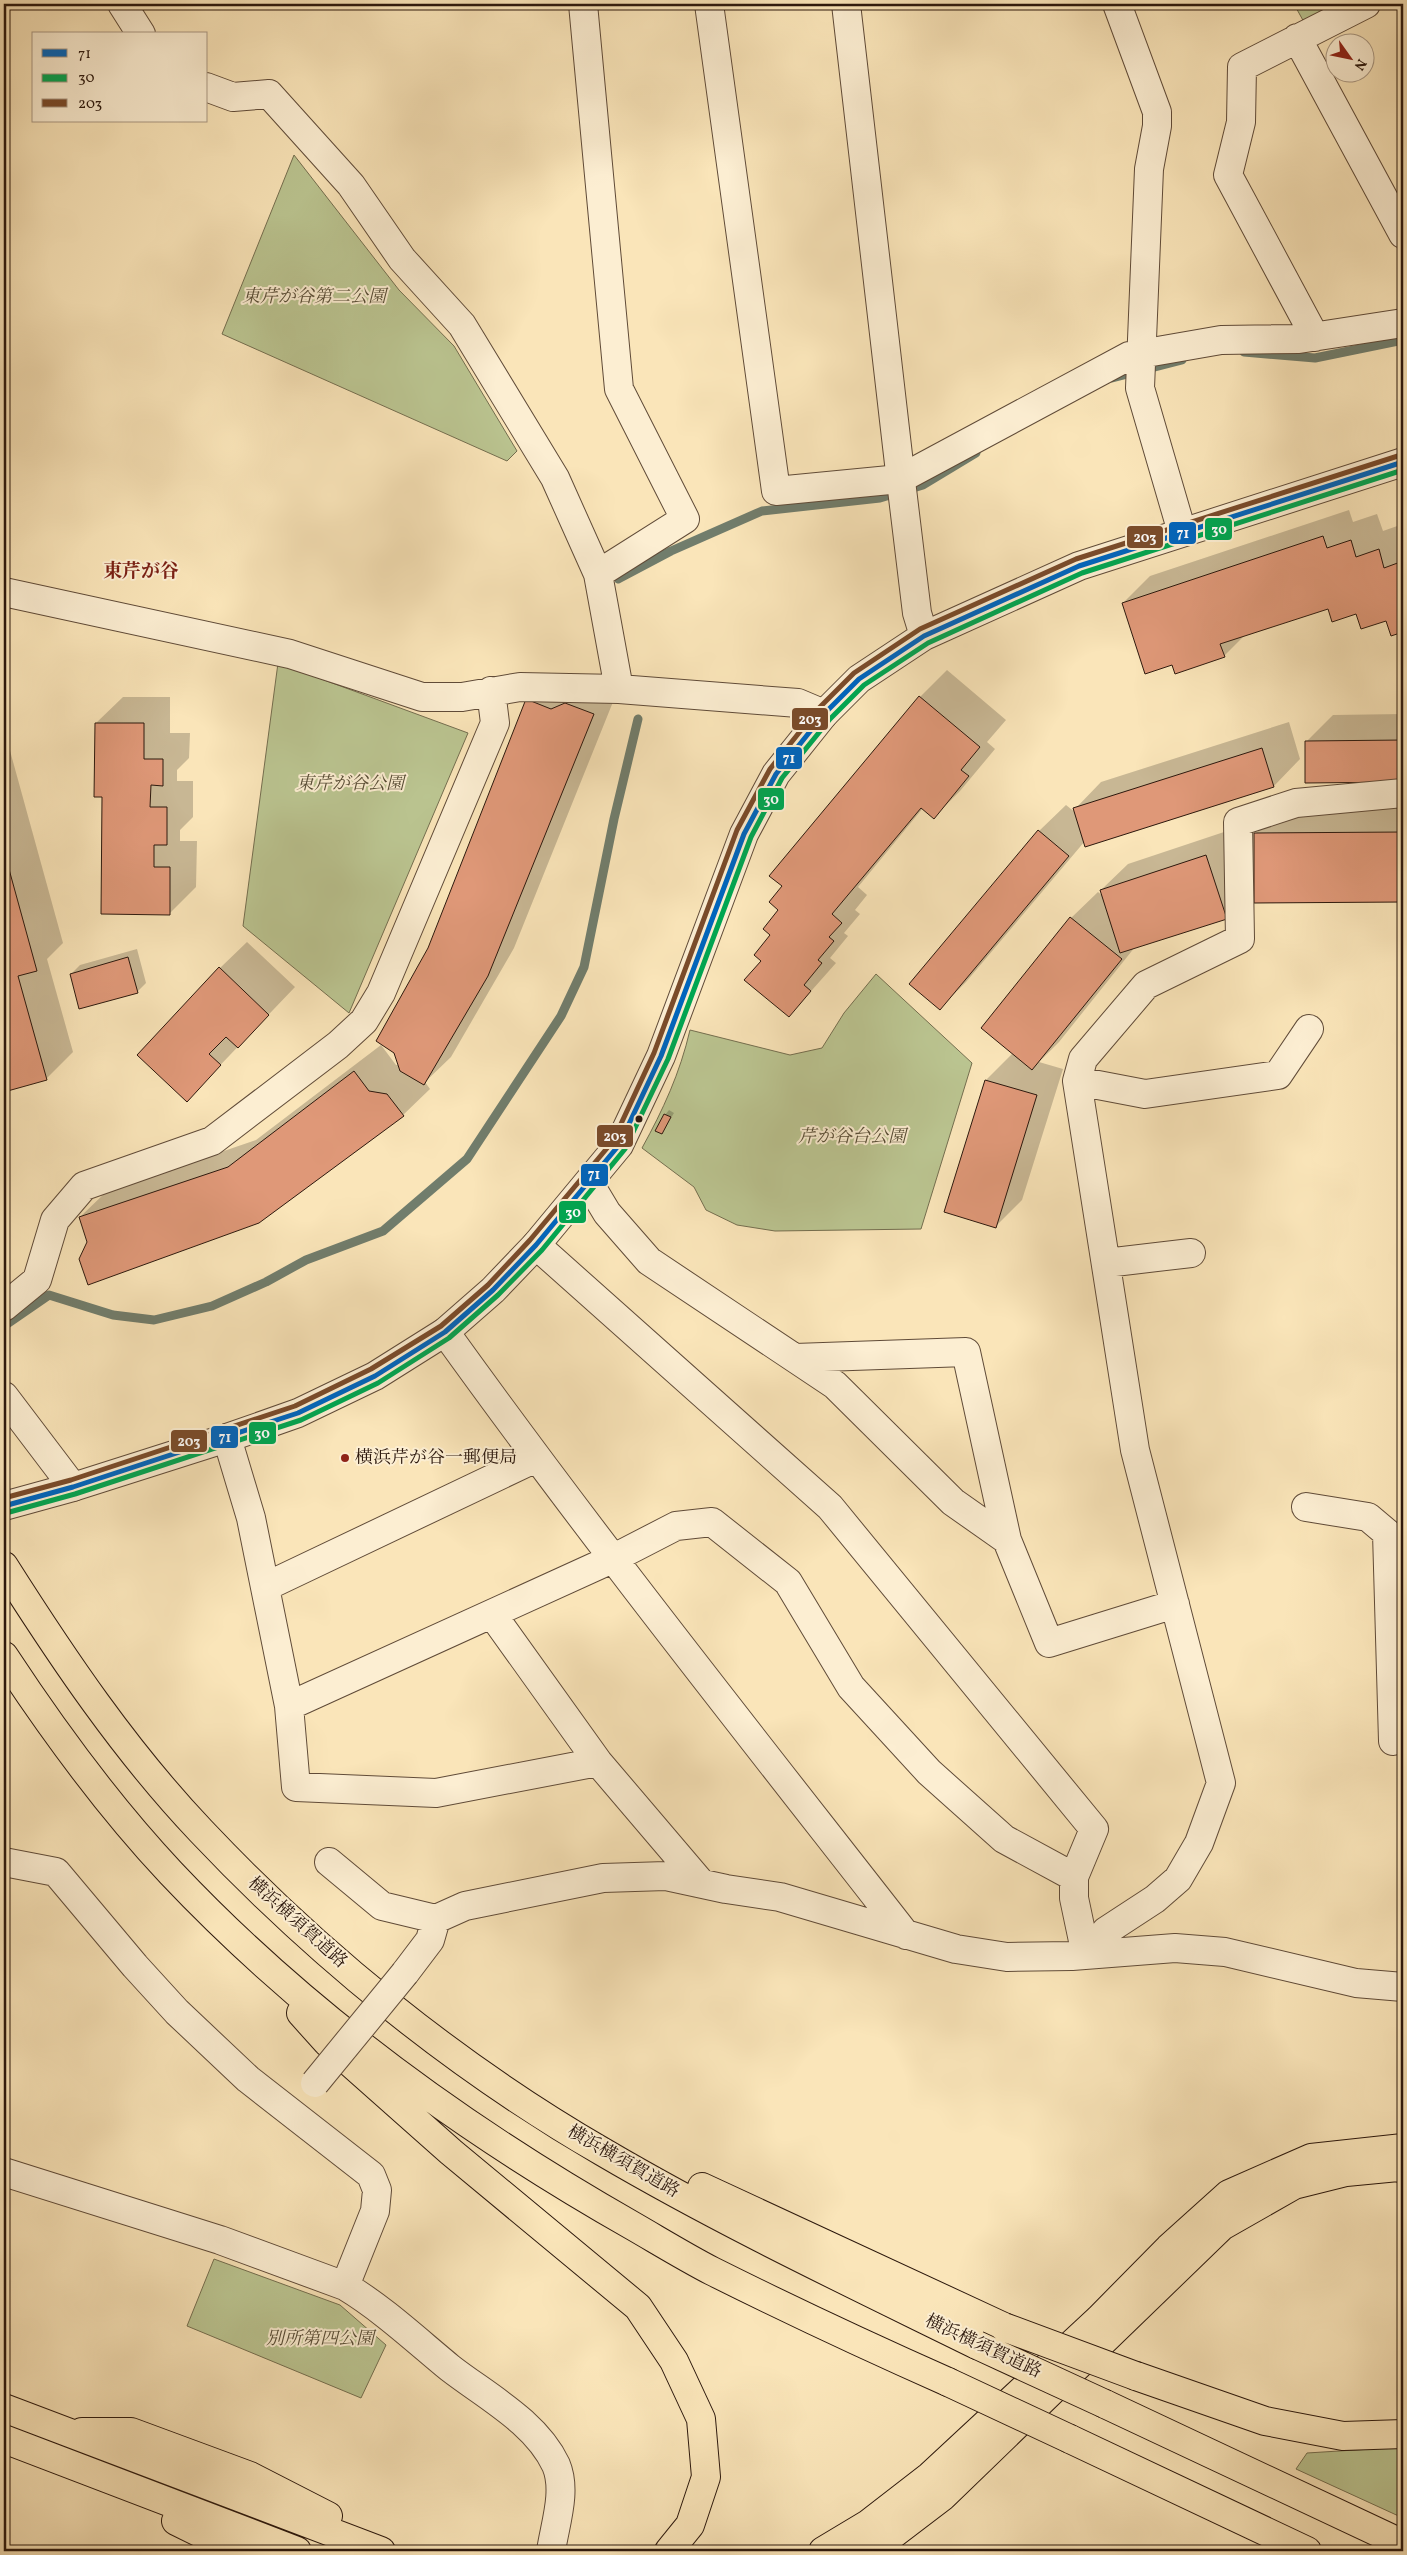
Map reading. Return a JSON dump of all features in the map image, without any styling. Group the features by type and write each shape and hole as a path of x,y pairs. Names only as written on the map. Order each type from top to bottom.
{"highway":[{"name":"横浜横須賀道路","path":"4,1566 72,1672 138,1757 199,1830 265,1896 343,1965 426,2033 510,2093 601,2151 728,2222 977,2344 1403,2544"},
{"path":"4,1656 101,1792 169,1871 234,1936 327,2042 451,2152 638,2307 674,2361 701,2419 706,2477 690,2526 669,2551"},
{"path":"234,1936 323,2014 398,2073 484,2134 579,2195 709,2269 832,2330 948,2382 1307,2551"},
{"path":"510,2093 747,2210 1004,2327 1265,2421 1343,2436 1403,2434"},
{"path":"823,2551 868,2524 930,2476 1099,2319 1169,2248 1229,2194 1311,2158 1403,2148"},
{"path":"870,2551 943,2496 1222,2226 1294,2185 1346,2172 1398,2167 1403,2169"},
{"path":"4,2408 381,2551"},
{"path":"65,2432 131,2432 250,2476 396,2551"},
{"path":"4,2439 296,2551"},
{"path":"57,2459 237,2551"}],"street":[{"path":"122,4 140,32"},
{"path":"583,4 619,389 685,519 598,574"},
{"path":"709,4 776,490 901,480 1129,356 1221,340 1315,337 1403,323"},
{"path":"846,4 904,511 917,613 924,636"},
{"path":"1116,4 1156,112 1157,126 1149,169 1140,388 1182,532"},
{"path":"1315,337 1228,175 1241,122 1242,67 1366,4"},
{"path":"1297,38 1403,234"},
{"path":"208,88 233,97 269,94 351,185 402,259 462,325 555,478 598,574 619,689"},
{"path":"4,1506 73,1487 227,1438 298,1413 375,1376 445,1332 493,1290 536,1245 619,1145 661,1056 744,834 776,774 824,714 860,679 924,636 1079,566 1403,462"},
{"path":"4,592 290,654 422,698 462,697 520,687 619,689 798,703 824,714"},
{"path":"4,1307 37,1280 55,1220 84,1186 212,1141 338,1045 364,1021 381,993 495,723 491,691"},
{"path":"1086,1955 1106,1931 1155,1899 1178,1879 1199,1843 1221,1783 1135,1450 1077,1081 1083,1059 1146,985 1240,939 1238,822 1296,803 1403,793"},
{"path":"1077,1081 1145,1094 1278,1075 1309,1029"},
{"path":"589,1183 607,1213 649,1261 835,1385 953,1502 1006,1540"},
{"path":"536,1245 830,1507 1094,1830 1074,1877 1074,1898 1086,1955"},
{"path":"1106,1263 1191,1253"},
{"path":"445,1332 612,1559 906,1935"},
{"path":"795,1358 966,1352 1006,1540 1049,1643 1175,1604"},
{"path":"4,1396 73,1487"},
{"path":"227,1438 251,1518 289,1706 296,1787 436,1793 598,1762"},
{"path":"265,1587 536,1458"},
{"path":"1306,1507 1368,1517 1387,1533 1394,1741"},
{"path":"289,1706 612,1559 676,1526 712,1522 788,1582 851,1687 929,1772 1004,1839 1074,1877"},
{"path":"492,1614 598,1762 700,1884"},
{"path":"4,1862 56,1872 135,1966 177,2012 248,2079 371,2175 377,2190 375,2211 345,2286"},
{"path":"329,1862 382,1906 436,1919 465,1906 603,1878 666,1876 700,1884 780,1897 956,1949 1007,1957 1086,1955 1175,1948 1226,1952 1356,1983 1403,1987"},
{"path":"292,2112 430,1940 436,1919"},
{"path":"4,2172 220,2240 345,2286 372,2303 478,2390 514,2416 546,2448 556,2466 561,2495 552,2541"}],"green space":[{"path":"1294,4 1344,4 1305,24"},
{"name":"東芹が谷第二公園","path":"294,155 399,290 454,346 517,451 507,461 222,334"},
{"name":"東芹が谷公園","path":"278,663 468,733 349,1013 243,926"},
{"name":"芹が谷台公園","path":"876,974 972,1063 921,1229 775,1231 737,1225 706,1210 694,1187 642,1148 670,1091 690,1030 790,1055 822,1048 844,1013"},
{"name":"別所第四公園","path":"214,2259 340,2305 386,2345 361,2398 187,2326"},
{"path":"1403,2447 1403,2518 1296,2469 1307,2453"}],"building":[{"path":"1323,536 1327,548 1351,540 1356,557 1379,549 1384,568 1403,561 1403,632 1391,636 1386,621 1361,629 1356,614 1332,622 1328,609 1220,644 1225,657 1175,674 1172,665 1145,674 1122,603"},
{"path":"919,696 980,747 961,770 969,776 934,819 921,808 832,914 842,923 829,937 834,941 818,960 822,963 804,985 811,991 789,1017 744,980 761,961 754,955 770,935 763,929 778,910 769,902 782,886 769,876"},
{"path":"526,699 551,709 565,703 594,714 488,976 424,1085 400,1071 394,1053 376,1041 428,948"},
{"path":"95,723 144,723 144,759 163,759 163,786 151,785 150,807 167,807 167,845 154,845 154,867 170,867 170,915 101,914 102,797 94,797"},
{"path":"1403,740 1403,782 1305,783 1305,741"},
{"path":"1262,748 1274,787 1085,847 1073,808"},
{"path":"1038,830 1069,856 940,1010 909,984"},
{"path":"1403,832 1403,902 1254,903 1254,833"},
{"path":"4,851 37,971 18,976 47,1080 4,1092"},
{"path":"1206,855 1227,919 1120,953 1100,890"},
{"path":"1070,917 1122,959 1032,1070 981,1028"},
{"path":"128,957 138,993 79,1009 70,974"},
{"path":"219,967 269,1015 238,1048 226,1037 209,1054 221,1065 187,1102 137,1055"},
{"path":"354,1071 369,1091 387,1094 404,1116 259,1223 88,1285 79,1259 87,1242 79,1217 228,1167"},
{"path":"985,1080 1037,1095 996,1228 944,1212"},
{"path":"664,1114 671,1117 662,1134 655,1131"}],"waterway":[{"path":"1244,352 1315,358 1403,340"},
{"path":"1112,378 1182,360"},
{"path":"618,579 671,551 762,511 880,498 923,485 976,453"},
{"path":"4,1326 49,1295 113,1315 154,1320 212,1306 266,1282 306,1260 383,1231 467,1159 561,1016 584,967 614,819 638,719"}],"transit line":[{"name":"203","path":"4,1498 71,1480 295,1406 371,1369 441,1326 488,1285 530,1240 613,1141 654,1053 737,830 770,769 818,709 854,673 920,629 1076,559 1401,455"},
{"name":"71","path":"4,1506 73,1487 298,1413 375,1376 445,1332 493,1290 536,1245 619,1145 661,1056 744,834 776,774 824,714 859,679 924,636 1079,566 1403,462"},
{"name":"30","path":"6,1513 75,1494 301,1420 378,1383 449,1338 498,1295 542,1250 625,1149 668,1059 751,837 782,778 830,719 864,685 928,643 1082,573 1403,470"}],"place":[{"name":"横浜芹が谷一郵便局","path":"345,1458"}],"district":[{"name":"東芹が谷","path":"141,572"}]}
